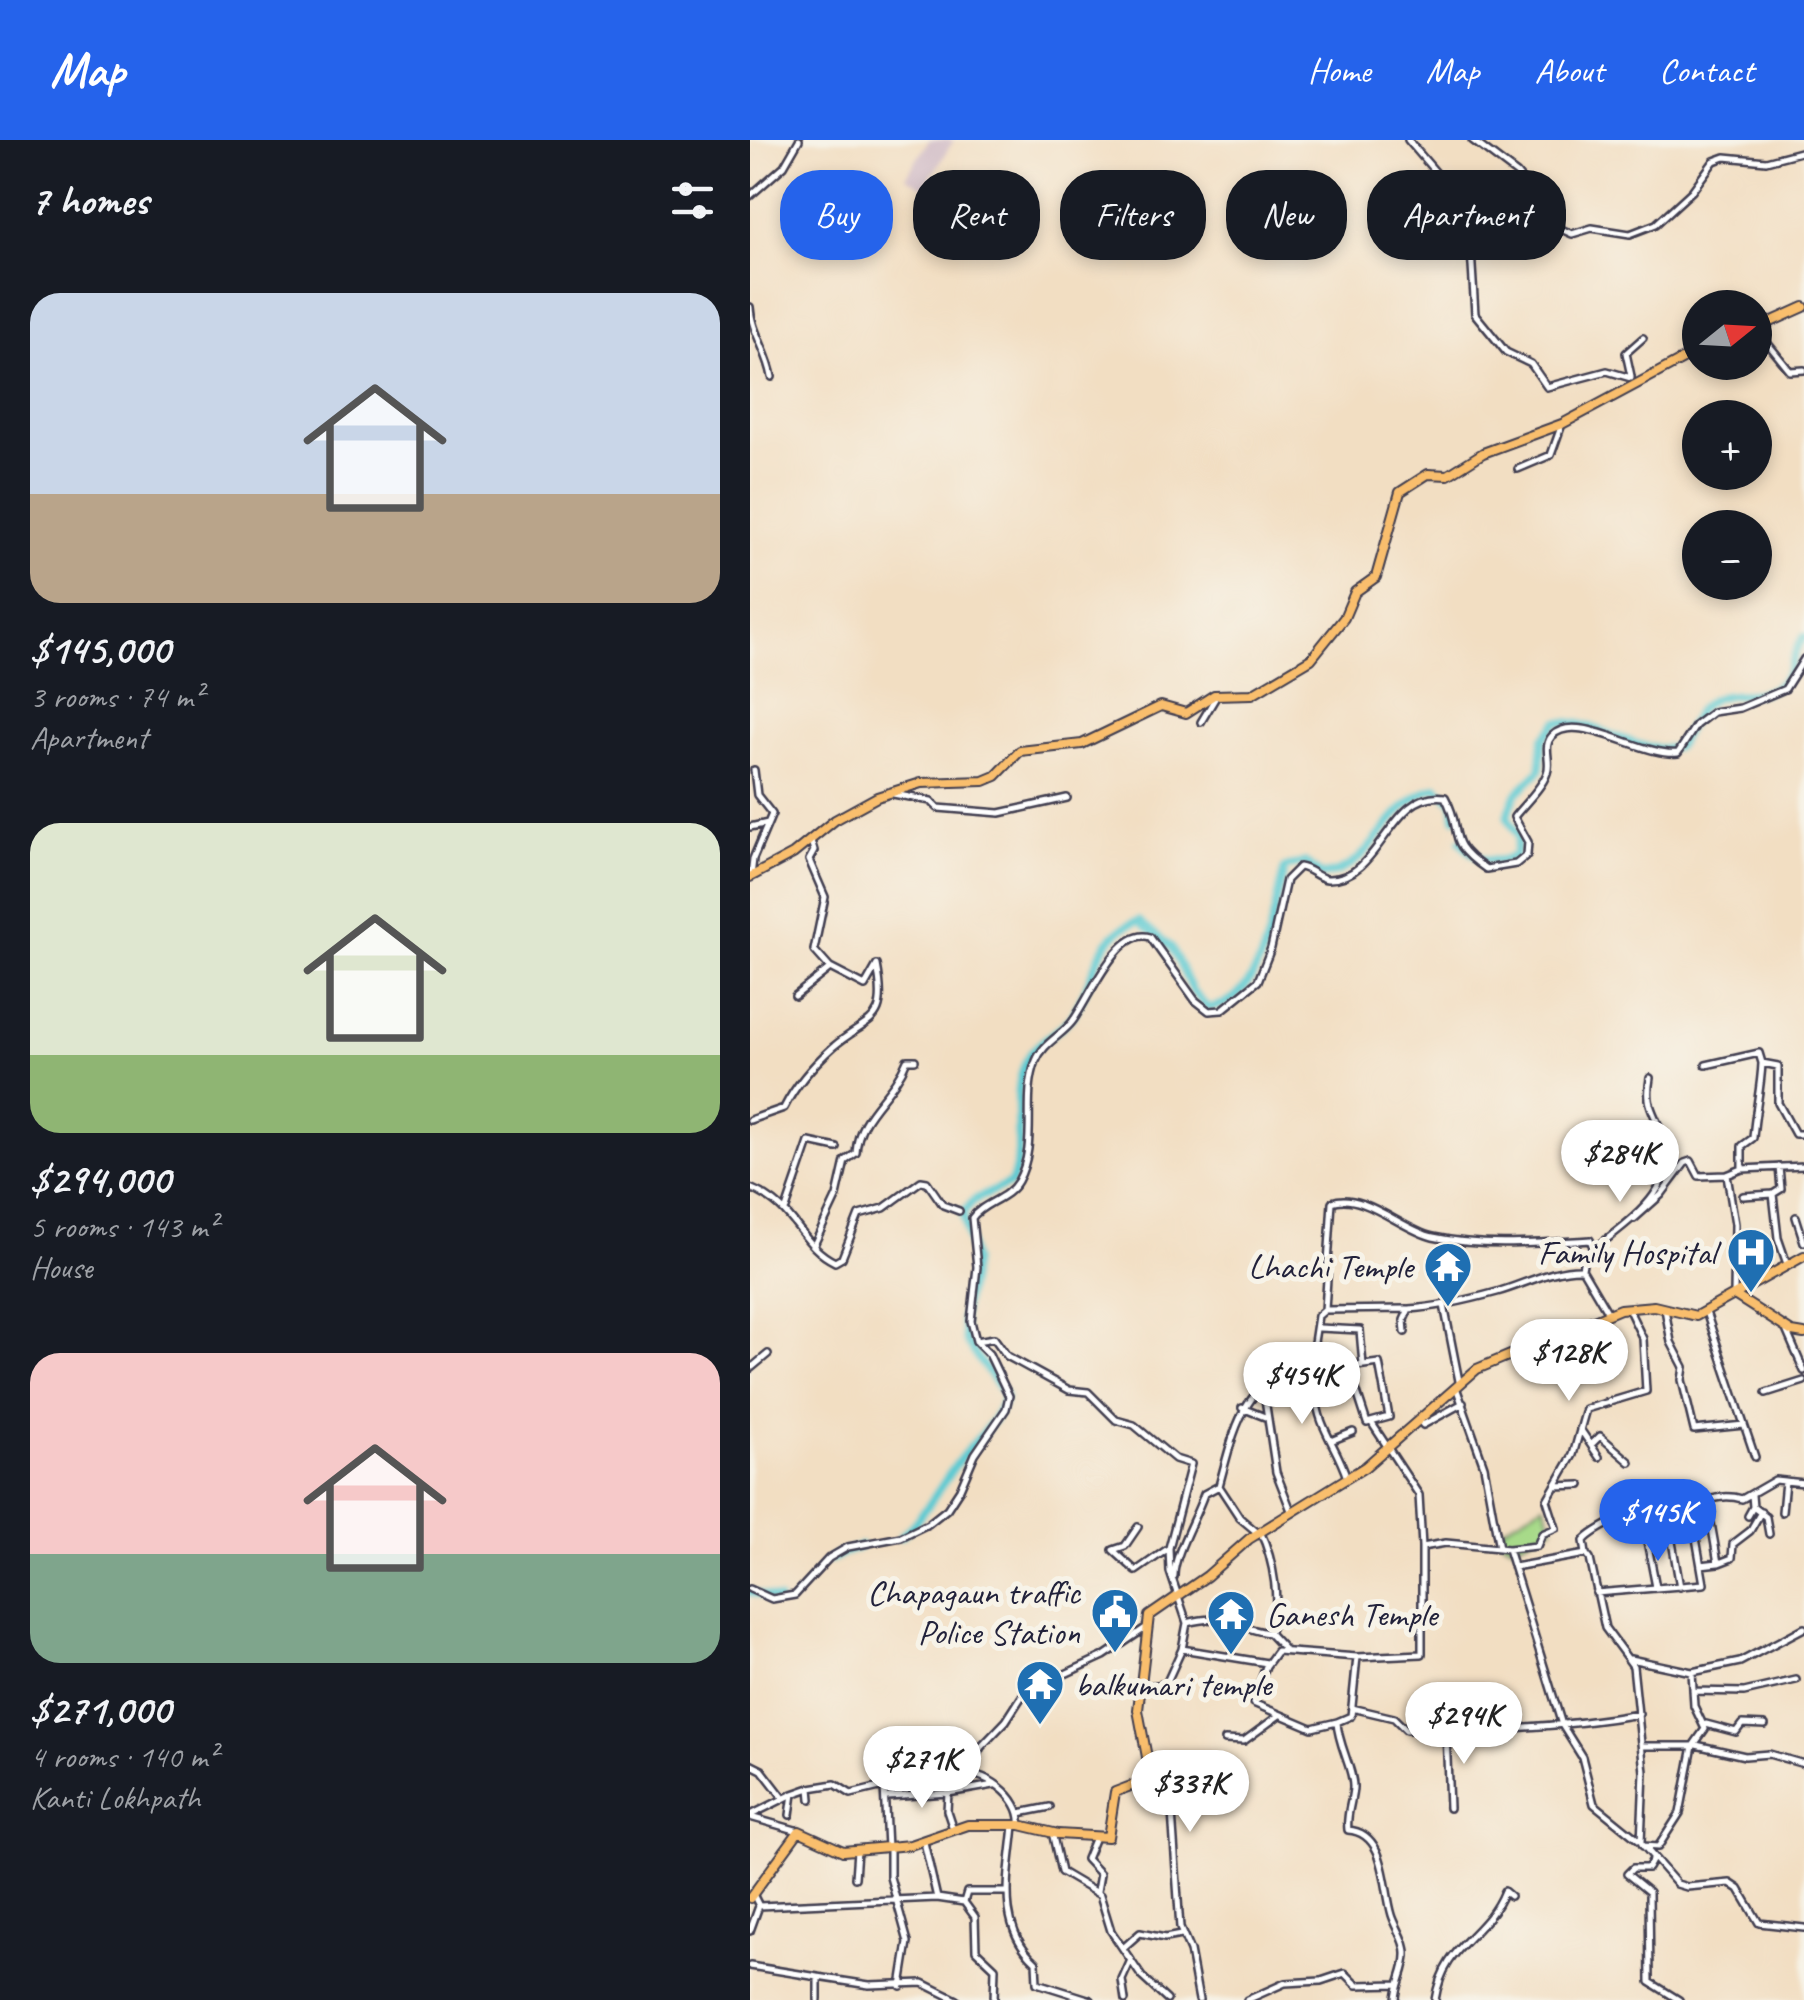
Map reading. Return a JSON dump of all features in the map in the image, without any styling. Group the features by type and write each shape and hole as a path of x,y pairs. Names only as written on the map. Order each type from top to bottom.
{"main road":[{"path":"1772,322 1804,307"},
{"path":"750,877 810,841 852,808 921,783 984,781 996,776 1020,751 1082,744 1165,706 1184,714 1217,695 1248,695 1312,660 1344,618 1355,592 1376,577 1400,492 1425,476 1448,475 1483,453 1562,424 1635,380 1682,358"},
{"path":"752,1897 799,1832 843,1851 924,1842 954,1829 1017,1825 1109,1836 1118,1790 1144,1781 1150,1772 1140,1733 1138,1688 1149,1616 1259,1532 1348,1480 1457,1382 1518,1348 1628,1308 1666,1309 1690,1318 1804,1256"},
{"path":"1734,1295 1782,1326 1804,1334"}],"street":[{"path":"750,196 784,166 800,140"},
{"path":"1408,140 1451,191 1452,202 1469,218 1475,314 1496,343 1531,364 1546,387 1607,372 1635,380"},
{"path":"1472,140 1517,174 1561,229 1572,234 1592,228 1630,234 1656,224 1692,190 1714,161 1724,157 1766,161 1804,151"},
{"path":"750,307 751,322 764,346 772,377"},
{"path":"1635,380 1626,354 1643,338"},
{"path":"1772,349 1790,371 1804,370"},
{"path":"1518,469 1550,455 1562,424"},
{"path":"750,1589 772,1599 795,1595 829,1558 848,1547 900,1537 947,1509 974,1454 1006,1409 1009,1396 989,1354 976,1341 972,1321 977,1267 972,1218 1004,1197 1024,1167 1029,1151 1027,1110 1038,1056 1070,1025 1116,952 1130,939 1150,937 1195,1000 1209,1011 1222,1010 1258,981 1272,948 1286,880 1299,867 1323,879 1339,877 1360,866 1410,807 1432,795 1445,797 1452,811 1453,835 1468,856 1486,869 1516,864 1527,855 1528,842 1514,817 1548,772 1547,744 1554,734 1567,728 1598,732 1646,751 1678,753 1696,726 1713,712 1740,708 1785,689 1804,658"},
{"path":"1201,722 1217,695"},
{"path":"750,877 772,814 755,802 754,770"},
{"path":"893,794 932,801 938,808 991,813 1066,798"},
{"path":"750,827 768,823"},
{"path":"750,1120 784,1108 801,1076 876,1016 878,967 874,967 865,986 830,968 814,947 825,898 809,860 814,852 810,841"},
{"path":"794,996 830,968"},
{"path":"1706,1065 1759,1053 1762,1084 1756,1090 1753,1138 1742,1146 1742,1169"},
{"path":"814,1245 837,1196 845,1161 856,1153 858,1129 892,1089 907,1060 915,1060"},
{"path":"1762,1063 1778,1066 1778,1103 1795,1134 1804,1134"},
{"path":"1627,1224 1652,1200 1667,1168 1662,1134 1646,1102 1650,1078"},
{"path":"786,1209 809,1142 837,1148"},
{"path":"1608,1313 1582,1270 1584,1258 1661,1195 1685,1163 1691,1161 1699,1176 1804,1166"},
{"path":"1744,1196 1772,1194 1782,1189 1780,1167"},
{"path":"1727,1175 1735,1224 1734,1295"},
{"path":"750,1188 786,1209 826,1258 839,1261 858,1215 884,1208 924,1180 943,1205 959,1211"},
{"path":"1772,1194 1778,1238 1788,1264"},
{"path":"1325,1310 1332,1202 1340,1199 1433,1237 1511,1243 1590,1240 1594,1249"},
{"path":"1796,1217 1804,1242"},
{"path":"1348,1480 1333,1440 1319,1424 1313,1349 1318,1316 1325,1310 1409,1309 1444,1304 1499,1292 1517,1282 1582,1270"},
{"path":"1444,1304 1457,1382 1484,1466 1499,1548"},
{"path":"1422,1546 1538,1546 1542,1534 1556,1528 1546,1504 1574,1454 1589,1406 1646,1391 1643,1339 1628,1308"},
{"path":"1406,1332 1404,1320 1409,1309"},
{"path":"1666,1309 1673,1346 1684,1367 1682,1380 1694,1430 1744,1425"},
{"path":"1706,1312 1755,1458"},
{"path":"1578,1324 1582,1341"},
{"path":"1782,1326 1804,1371"},
{"path":"1318,1328 1360,1330 1363,1365"},
{"path":"976,1341 994,1338 1007,1356 1068,1390 1088,1392 1116,1420 1134,1425 1175,1459 1191,1464 1169,1548 1174,1585 1187,1623 1182,1649 1166,1684 1138,1688"},
{"path":"1174,1585 1176,1555 1187,1542 1204,1494 1219,1486 1242,1408 1270,1376 1313,1349"},
{"path":"750,1369 768,1354"},
{"path":"1340,1357 1344,1389"},
{"path":"1341,1368 1380,1363 1389,1417 1372,1425"},
{"path":"1766,1393 1804,1382"},
{"path":"1187,1623 1220,1617 1269,1633 1295,1655 1422,1654 1419,1495 1372,1425 1356,1389"},
{"path":"1292,1514 1279,1482 1266,1399 1328,1393"},
{"path":"1418,1419 1423,1425 1464,1403"},
{"path":"1242,1408 1266,1417"},
{"path":"1580,1429 1599,1457"},
{"path":"1333,1440 1353,1432"},
{"path":"1591,1446 1600,1436 1630,1462"},
{"path":"1642,1844 1640,1714 1630,1659 1605,1628 1584,1541 1600,1526 1622,1521 1645,1506 1752,1495 1775,1480 1804,1483"},
{"path":"1782,1512 1785,1481"},
{"path":"1555,1486 1580,1485"},
{"path":"1219,1486 1240,1518 1259,1532 1273,1580 1273,1625 1269,1633"},
{"path":"1748,1516 1754,1507 1752,1495"},
{"path":"1675,1504 1680,1587"},
{"path":"1754,1507 1768,1520 1769,1534"},
{"path":"1701,1565 1732,1558 1733,1544 1750,1531 1761,1512"},
{"path":"1596,1593 1704,1584 1696,1526 1711,1523 1718,1563"},
{"path":"1138,1527 1125,1546 1113,1550 1136,1571 1169,1548"},
{"path":"1656,1588 1646,1541 1695,1532"},
{"path":"1508,1549 1562,1726 1582,1757 1594,1804 1687,1887 1730,1883 1739,1889 1760,1923 1804,1928"},
{"path":"1514,1567 1586,1554"},
{"path":"1630,1659 1692,1672 1740,1662 1804,1628"},
{"path":"969,1771 982,1746 1006,1721 1024,1692 1104,1656 1144,1629"},
{"path":"1182,1649 1267,1664"},
{"path":"1284,1649 1267,1664 1253,1702 1312,1728 1351,1716 1356,1656"},
{"path":"1692,1672 1697,1714 1706,1724 1736,1732 1742,1724 1765,1725"},
{"path":"1693,1691 1744,1692 1796,1680"},
{"path":"1352,1708 1394,1718 1406,1730 1502,1732 1640,1714"},
{"path":"1225,1740 1242,1742 1278,1716"},
{"path":"1337,1722 1338,1746 1354,1786 1346,1816 1348,1830 1360,1831 1370,1839 1380,1856 1391,1911 1406,1946 1396,2000"},
{"path":"1642,1844 1658,1847 1680,1814 1694,1746 1706,1724"},
{"path":"1446,1730 1449,1808"},
{"path":"1642,1746 1694,1746 1744,1756 1769,1754 1804,1764"},
{"path":"750,1764 762,1770 783,1797"},
{"path":"956,1774 969,1771 990,1778 1020,1813"},
{"path":"1150,1772 1165,1778 1160,1796 1172,1812 1181,1936 1190,1952 1199,2000"},
{"path":"750,1816 783,1797 810,1788 835,1784 851,1794 884,1786 888,1796 895,1898 908,1942 901,1986"},
{"path":"888,1796 948,1793 996,1785"},
{"path":"810,1788 810,1799"},
{"path":"948,1793 947,1810 954,1829"},
{"path":"790,1815 793,1794"},
{"path":"1020,1813 1050,1806"},
{"path":"1020,1813 1005,1892 1015,1941 1036,1962 1037,1984 1090,2000"},
{"path":"750,1816 799,1832"},
{"path":"1052,1832 1061,1872 1096,1891"},
{"path":"1095,1834 1086,1859 1100,1874 1096,1891 1104,1919 1131,1960 1168,2000"},
{"path":"924,1842 937,1898"},
{"path":"855,1878 856,1850"},
{"path":"1653,1860 1648,1868 1633,1868 1627,1874 1649,1892 1650,1982 1679,2000"},
{"path":"964,1902 967,1892 1005,1892"},
{"path":"1435,2000 1448,1956 1488,1920 1504,1892 1510,1896"},
{"path":"752,1897 758,1906"},
{"path":"758,1906 895,1898 964,1902 975,1917 976,1950 995,1968 994,2000"},
{"path":"750,1931 758,1906"},
{"path":"1123,1948 1140,1934 1181,1936"},
{"path":"1125,2000 1122,1980 1131,1960"},
{"path":"750,1966 901,1986 923,1983 957,2000"},
{"path":"1246,2000 1285,1983 1344,1973 1356,1985 1398,1984"},
{"path":"818,1976 818,2000"}],"shaded area":[{"path":"929,140 954,140 935,170 913,170 913,181 906,177"}],"green space":[{"path":"1544,1504 1553,1527 1513,1546 1502,1541 1500,1530"}],"waterway":[{"path":"1461,841 1485,859 1515,856 1518,837 1507,816 1516,794 1540,770 1543,739 1557,722 1587,726 1647,746 1676,747 1697,712 1708,702 1769,690 1783,680 1804,637"},
{"path":"901,1537 989,1425 1005,1396 966,1342 962,1318 973,1261 963,1213 974,1200 1011,1183 1018,1153 1018,1091 1026,1061 1070,1018 1112,937 1139,921 1171,947 1193,992 1208,1008 1228,1002 1255,972 1285,868 1305,862 1321,875 1339,871 1354,863 1403,808 1437,787 1453,802 1455,818"},
{"path":"831,1559 860,1546"},
{"path":"750,1592 778,1600"}],"place":[{"name":"Family Hospital","path":"1751,1294"},
{"name":"Lhachi Temple","path":"1448,1308"},
{"name":"Chapagaun traffic Police Station","path":"1115,1654"},
{"name":"Ganesh Temple","path":"1231,1656"},
{"name":"balkumari temple","path":"1040,1726"}]}
